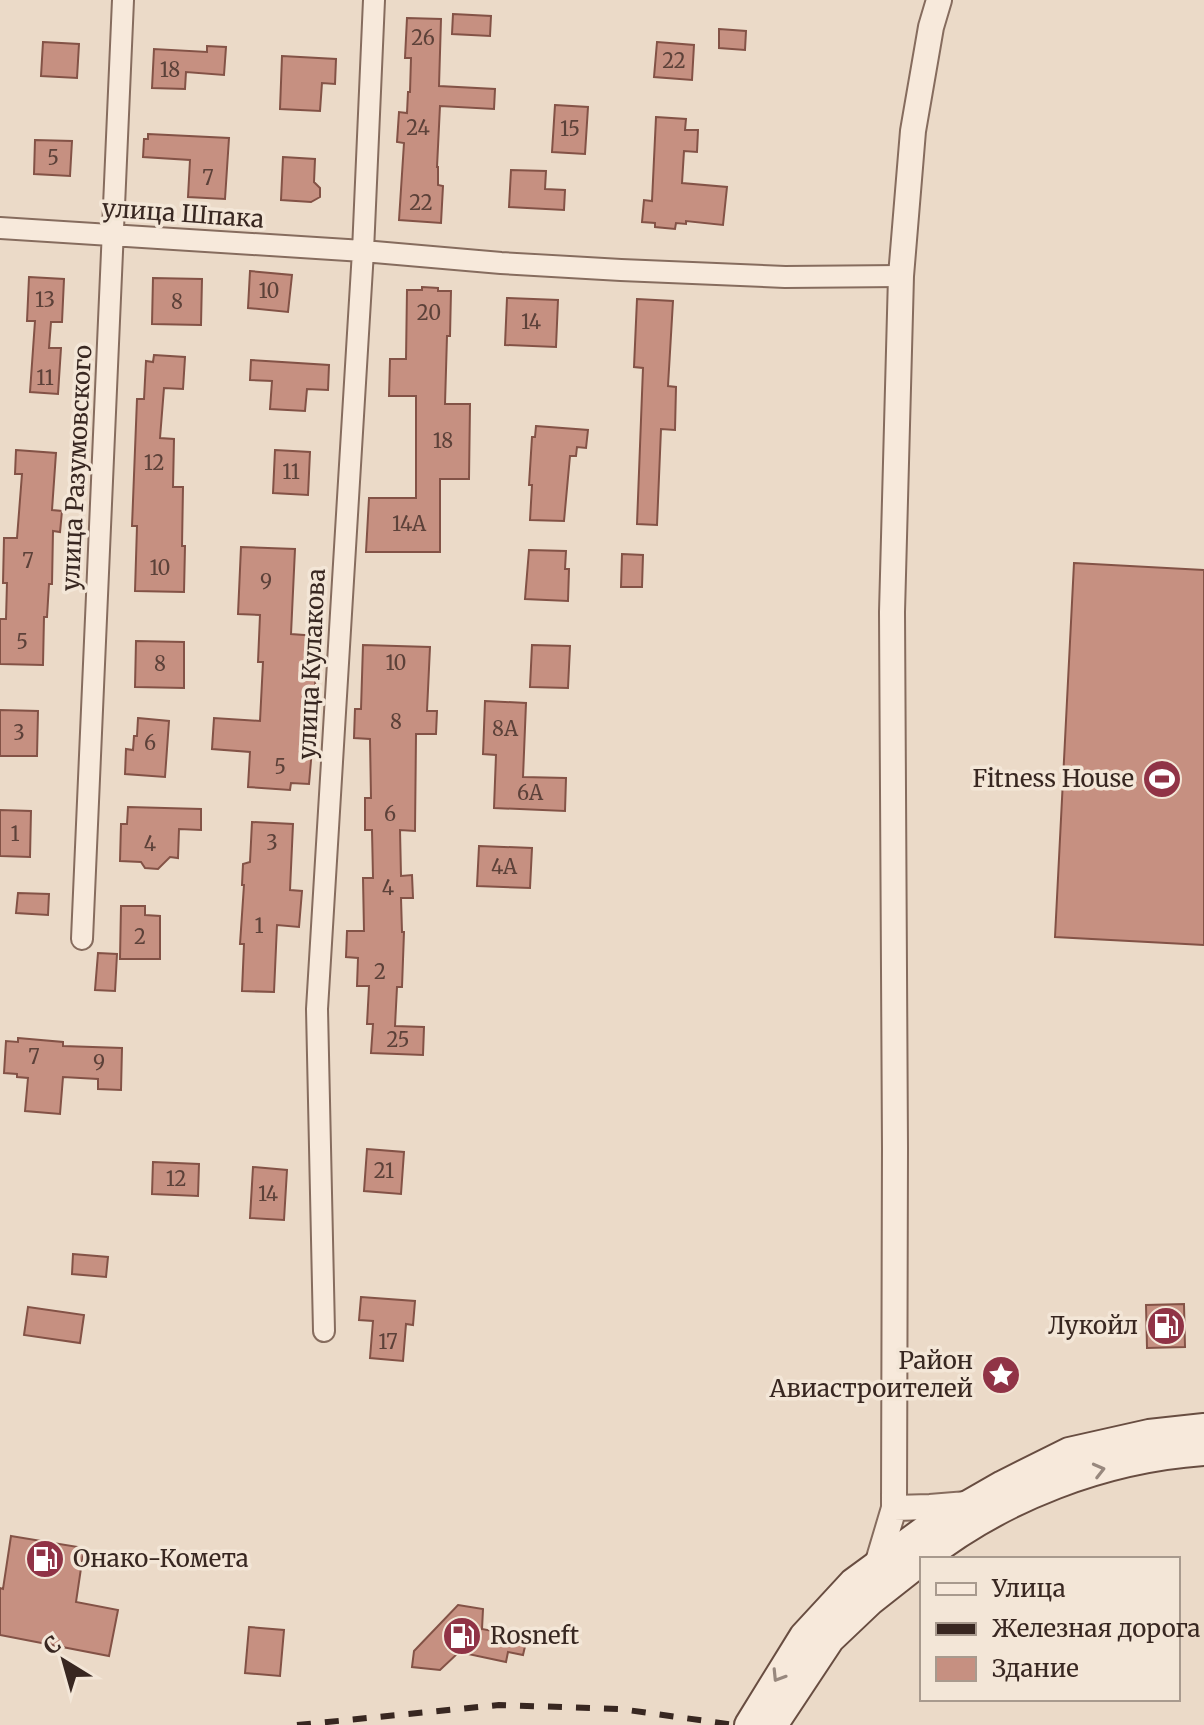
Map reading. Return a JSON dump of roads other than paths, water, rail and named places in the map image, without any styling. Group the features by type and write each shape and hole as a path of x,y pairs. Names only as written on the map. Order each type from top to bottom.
{"main road":[{"path":"749,1725 804,1636 853,1583 928,1528 1069,1452 1149,1434 1204,1428"},
{"path":"925,1557 970,1525 1062,1481 1139,1461 1204,1451"},
{"path":"773,1725 830,1639 920,1561"}],"street":[{"name":"улица Разумовского","path":"82,939 123,0"},
{"name":"улица Кулакова","path":"324,1331 317,1009 363,251 374,0"},
{"path":"877,1565 894,1508 892,612 901,276 913,131 931,27 939,0"},
{"name":"улица Шпака","path":"0,228 621,270 785,277 901,276"},
{"path":"894,1508 971,1503"}],"railway":[{"path":"297,1725 499,1705 620,1709 735,1725"}],"place":[{"name":"Fitness House","path":"1162,779"},
{"name":"Лукойл","path":"1166,1326"},
{"name":"Район Авиастроителей","path":"1001,1375"},
{"name":"Онако-Комета","path":"45,1559"},
{"name":"Rosneft","path":"462,1636"}]}
